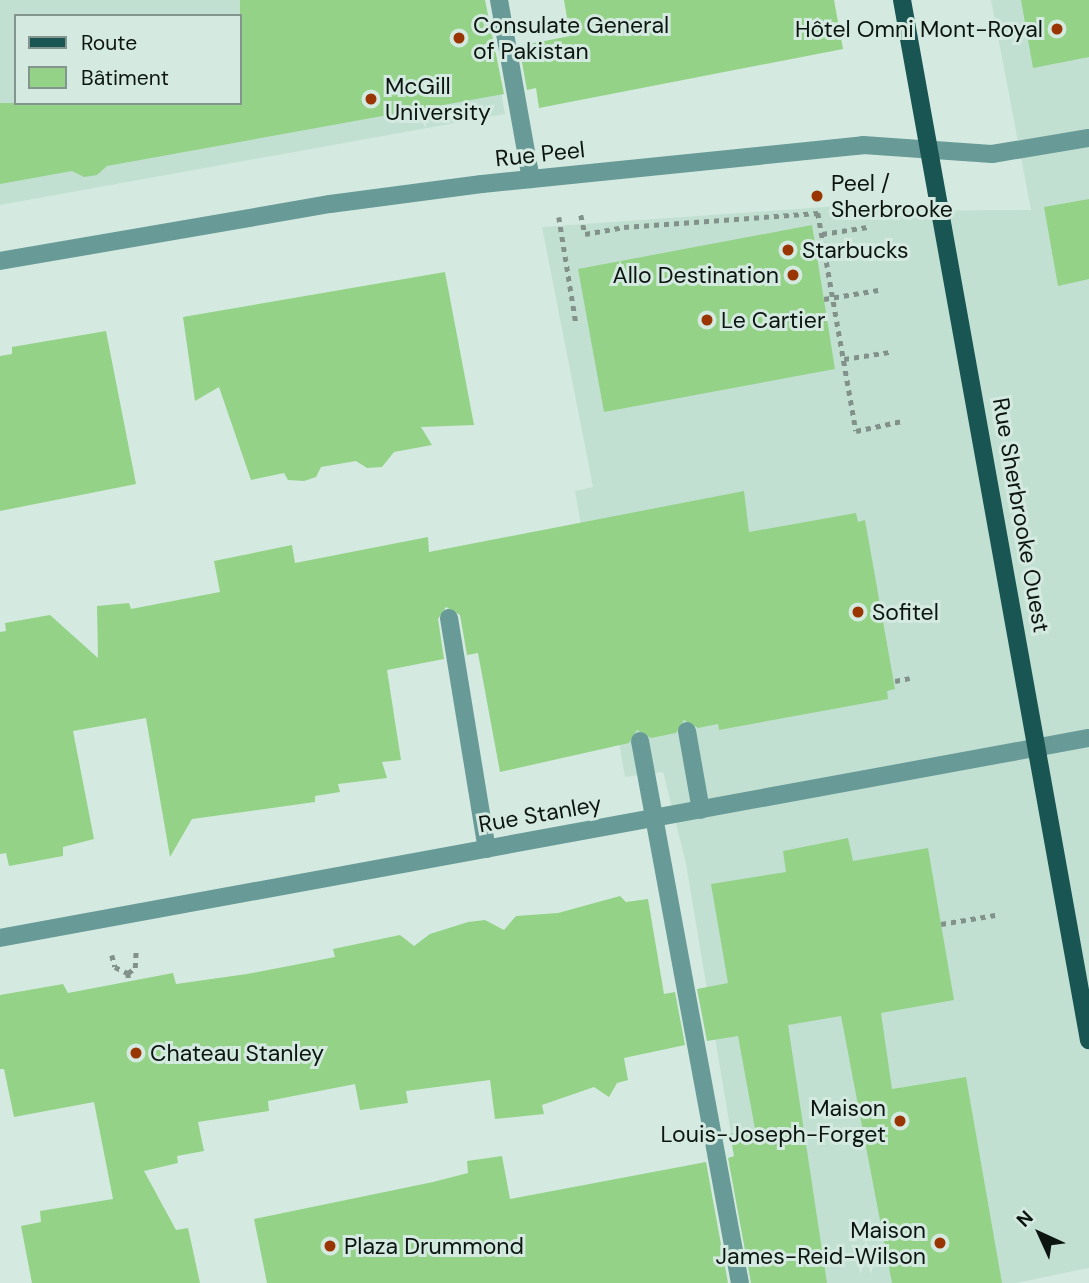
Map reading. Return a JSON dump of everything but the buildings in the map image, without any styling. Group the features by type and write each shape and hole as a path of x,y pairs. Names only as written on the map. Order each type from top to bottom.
{"main road":[{"name":"Rue Sherbrooke Ouest","path":"902,0 1039,749 1089,1040"}],"street":[{"path":"499,0 531,179"},
{"name":"Rue Peel","path":"0,261 330,204 531,179 863,145 929,152 1011,153 1089,138"},
{"path":"449,618 487,849"},
{"path":"687,731 701,810"},
{"name":"Rue Stanley","path":"0,938 1089,738"},
{"path":"640,741 740,1283"}],"path":[{"path":"581,215 585,234 624,227 818,213 856,431 902,421"},
{"path":"559,217 576,323"},
{"path":"822,234 867,227"},
{"path":"824,299 878,290"},
{"path":"844,359 890,352"},
{"path":"895,681 910,678"},
{"path":"941,924 995,915"},
{"path":"128,973 136,965 136,951"},
{"path":"112,955 115,967 128,973"},
{"path":"128,973 129,982"}],"shaded area":[{"name":"McGill University","path":"0,0 485,0 505,114 0,205"},
{"path":"991,0 1089,0 1089,1268 1016,1283 756,1283 686,864 663,772 625,777 575,491 593,487 542,227 838,206 859,211 1031,210"}],"place":[{"name":"Hôtel Omni Mont-Royal","path":"1057,29"},
{"name":"Consulate General of Pakistan","path":"459,38"},
{"name":"McGill University","path":"371,99"},
{"name":"Peel / Sherbrooke","path":"817,196"},
{"name":"Starbucks","path":"788,250"},
{"name":"Allo Destination","path":"793,275"},
{"name":"Le Cartier","path":"707,320"},
{"name":"Sofitel","path":"858,612"},
{"name":"Chateau Stanley","path":"136,1053"},
{"name":"Maison Louis-Joseph-Forget","path":"900,1121"},
{"name":"Maison James-Reid-Wilson","path":"940,1243"},
{"name":"Plaza Drummond","path":"330,1246"}]}
